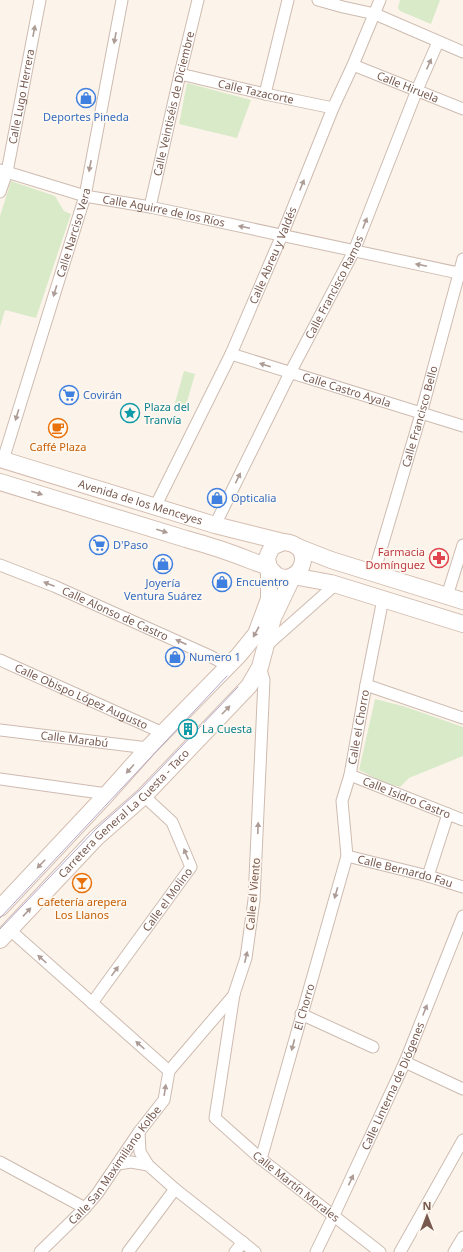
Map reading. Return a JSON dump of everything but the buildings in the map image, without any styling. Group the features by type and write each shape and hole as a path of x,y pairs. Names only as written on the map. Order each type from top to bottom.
{"main road":[{"name":"Avenida de los Menceyes","path":"2,459 215,525 283,542"},
{"name":"Avenida de los Menceyes","path":"0,482 231,552 269,568"},
{"path":"463,601 331,560 298,548 291,543 283,542 272,548 269,553 269,568 282,578 294,576 336,584 463,624"},
{"path":"294,576 302,568 304,562 303,556 298,548"},
{"name":"Carretera General La Cuesta - Taco","path":"0,908 108,794 148,748 233,661 256,634 269,599 269,568"},
{"name":"Carretera General La Cuesta - Taco","path":"5,935 96,838 144,796 249,686 260,667 264,647 273,618 294,576"},
{"path":"233,661 246,656 255,660 260,667"}],"street":[{"name":"Calle Lugo Herrera","path":"0,192 3,171 40,0"},
{"name":"Calle Narciso Vera","path":"2,459 85,196 122,0"},
{"name":"Calle Veintiséis de Diciembre","path":"150,207 198,0"},
{"path":"265,94 288,0"},
{"path":"318,0 375,14 463,52"},
{"name":"Calle Abreu y Valdés","path":"155,506 231,354 282,235 333,108 380,0"},
{"name":"Calle Francisco Ramos","path":"215,525 290,373 354,251 417,90 438,42"},
{"name":"Calle Hiruela","path":"353,65 463,109"},
{"name":"Calle Tazacorte","path":"180,74 333,108"},
{"name":"Calle Aguirre de los Ríos","path":"3,171 85,196 150,207 461,274"},
{"name":"Calle Francisco Bello","path":"374,573 461,274 463,259"},
{"name":"Calle Castro Ayala","path":"231,354 463,426"},
{"path":"448,596 463,545"},
{"name":"Calle Alonso de Castro","path":"0,565 54,586 210,656 233,661"},
{"path":"264,647 336,584"},
{"name":"Calle el Chorro","path":"346,856 342,801 350,775 383,599"},
{"name":"Calle Obispo López Augusto","path":"0,660 163,733"},
{"name":"Calle el Viento","path":"216,1118 234,994 246,958 254,900 264,680 260,667"},
{"path":"366,685 463,718"},
{"name":"Calle Marabú","path":"0,730 148,748"},
{"name":"Calle Isidro Castro","path":"350,775 463,820"},
{"path":"0,779 108,794"},
{"name":"Calle el Molino","path":"92,1003 191,867 172,822 144,796"},
{"path":"428,876 448,814"},
{"name":"Calle Bernardo Fau","path":"346,856 428,876 463,887"},
{"name":"El Chorro","path":"261,1159 346,856"},
{"name":"Calle Linterna de Diógenes","path":"316,1252 405,1062 463,916"},
{"path":"5,935 92,1003 169,1071 234,994"},
{"path":"301,1014 373,1047"},
{"path":"405,1062 463,1089"},
{"name":"Calle San Maximiliano Kolbe","path":"40,1252 98,1194 139,1132 164,1100 169,1071"},
{"name":"Calle Martín Morales","path":"216,1118 261,1159 380,1252"},
{"path":"139,1132 140,1152 148,1165 175,1189 255,1252"},
{"path":"400,1252 463,1140"},
{"path":"0,1162 85,1208"},
{"path":"118,1164 131,1162 148,1165"},
{"path":"128,1252 175,1189"},
{"path":"454,1252 463,1237"},
{"path":"235,1252 243,1242"}],"green space":[{"path":"400,0 440,0 431,24 400,11 398,8"},
{"path":"187,83 251,100 237,138 179,124"},
{"path":"11,181 55,196 64,211 71,214 36,318 5,310 0,327 0,216"},
{"path":"184,371 195,374 185,409 174,406"},
{"path":"375,699 403,706 463,727 463,756 409,778 400,787 385,783 359,770"}],"tram line":[{"path":"0,918 227,676"},
{"path":"0,929 97,828 141,789 238,687"}],"place":[{"name":"Deportes Pineda","path":"86,98"},
{"name":"Covirán","path":"69,395"},
{"name":"Plaza del Tranvía","path":"130,413"},
{"name":"Caffé Plaza","path":"58,428"},
{"name":"Opticalia","path":"217,498"},
{"name":"D'Paso","path":"99,545"},
{"name":"Farmacia Domínguez","path":"439,558"},
{"name":"Joyería Ventura Suárez","path":"163,564"},
{"name":"Encuentro","path":"222,582"},
{"name":"Numero 1","path":"175,657"},
{"name":"La Cuesta","path":"188,729"},
{"name":"Cafetería arepera Los Llanos","path":"82,883"}]}
